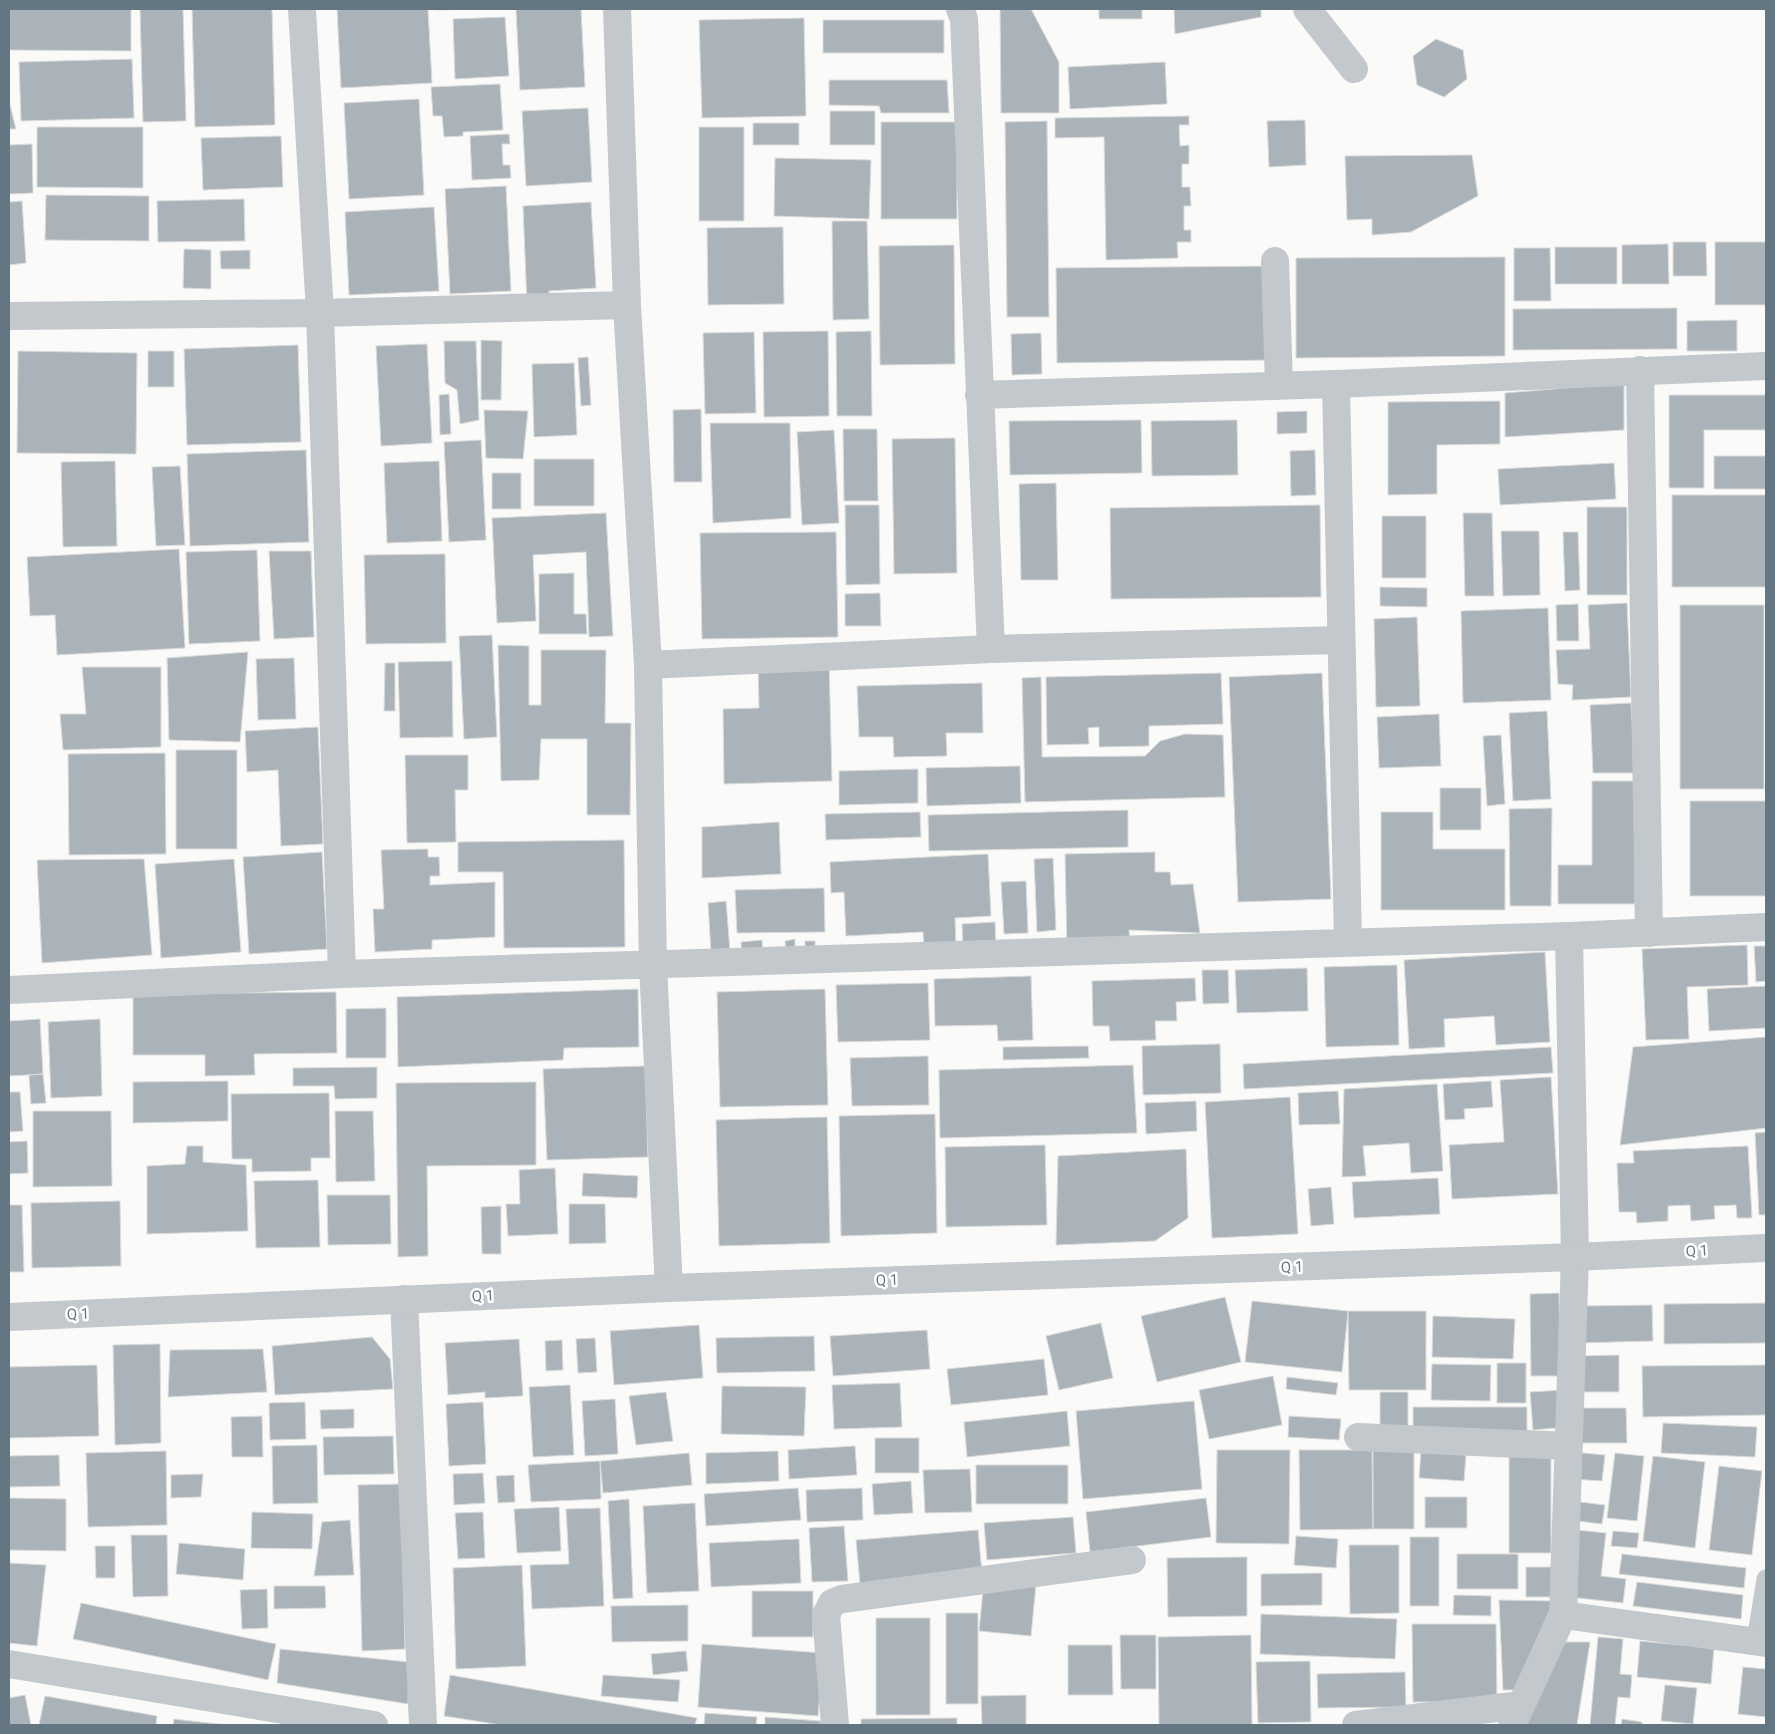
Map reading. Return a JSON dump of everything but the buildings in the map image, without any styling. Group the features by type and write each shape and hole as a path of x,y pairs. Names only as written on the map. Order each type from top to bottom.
{"street":[{"path":"302,9 320,313 342,974"},
{"path":"617,9 627,306 648,665 654,966 669,1288"},
{"path":"960,9 964,19 991,649"},
{"path":"1307,9 1354,69"},
{"path":"1275,261 1279,386"},
{"path":"9,316 320,313 627,306"},
{"path":"979,395 1336,384 1766,366"},
{"path":"1640,370 1649,933"},
{"path":"1336,384 1340,640 1348,941"},
{"path":"648,665 991,649 1340,640"},
{"path":"9,990 342,974 654,966 1348,941 1569,936 1766,926"},
{"path":"1356,1725 1516,1715 1563,1615 1575,1257 1569,936"},
{"name":"Q 1","path":"9,1316 669,1288 1575,1257 1766,1248"},
{"path":"404,1300 423,1725"},
{"path":"1358,1437 1569,1446"},
{"path":"835,1725 826,1615 832,1603 842,1598 1132,1560"},
{"path":"1563,1615 1761,1642"},
{"path":"9,1664 374,1725"}],"lane":[{"path":"1761,1642 1766,1579"}]}
